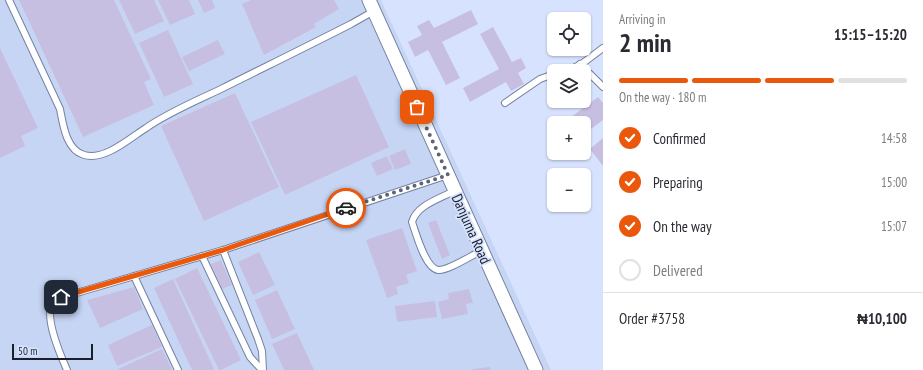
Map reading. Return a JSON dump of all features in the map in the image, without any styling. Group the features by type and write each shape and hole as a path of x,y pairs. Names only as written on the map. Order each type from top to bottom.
{"street":[{"name":"Danjuma Road","path":"372,6 481,251 536,370"}],"lane":[{"path":"8,0 60,109 64,129 70,143 75,151 87,156 99,155 122,145 162,118 352,24 372,6"},
{"path":"580,64 603,48"},
{"path":"591,75 603,86"},
{"path":"505,103 540,79 547,76"},
{"path":"67,370 54,338 51,308 53,301 61,297 223,250 448,175"},
{"path":"454,191 418,210 414,215 412,222 427,262 431,267 438,270 481,251"},
{"path":"223,250 262,351 262,370"},
{"path":"202,256 250,357 262,370"},
{"path":"134,276 178,370"}],"shaded area":[{"path":"0,0 381,0 551,370 0,370"}],"building":[{"path":"19,0 114,0 151,79 144,82 154,105 83,137"},
{"path":"119,0 154,0 164,21 135,34"},
{"path":"158,0 189,0 195,14 170,25"},
{"path":"198,0 212,0 215,8 204,13"},
{"path":"251,0 334,0 339,9 314,24 316,27 264,55 242,4"},
{"path":"471,10 478,24 442,42 460,78 446,85 428,50 415,57 408,42 422,35 417,26 429,20 434,28"},
{"path":"493,27 512,62 521,58 526,68 518,73 524,84 511,91 506,82 470,102 463,88 499,69 480,34"},
{"path":"168,30 193,84 164,97 139,43"},
{"path":"218,40 225,54 189,71 182,57"},
{"path":"0,48 38,128 21,136 25,146 0,158"},
{"path":"356,75 389,147 285,195 251,122"},
{"path":"235,93 279,187 204,221 161,126"},
{"path":"598,97 603,103 603,120 591,129 591,116 572,116 583,108 591,108 591,102"},
{"path":"603,138 603,166 591,150 591,148"},
{"path":"405,149 411,164 395,170 389,156"},
{"path":"387,156 393,169 377,176 371,163"},
{"path":"436,220 450,255 442,259 428,223"},
{"path":"402,228 417,271 406,275 409,283 396,287 398,294 387,298 366,240"},
{"path":"259,252 275,285 253,295 238,262"},
{"path":"221,260 232,285 222,289 211,264"},
{"path":"197,268 241,360 221,370 219,370 175,279"},
{"path":"173,279 214,369 212,370 192,370 154,288"},
{"path":"134,287 143,309 100,328 87,300"},
{"path":"469,289 473,303 466,304 468,314 442,319 438,302 449,299 448,293"},
{"path":"277,290 295,329 272,339 255,300"},
{"path":"435,301 437,317 397,322 395,306"},
{"path":"152,325 162,347 117,366 108,345"},
{"path":"297,333 314,370 284,370 272,344"},
{"path":"162,349 172,370 118,370 118,369"},
{"path":"490,367 490,370 473,370 473,369"}],"way so far":[{"path":"346,208 448,175 417,107"}],"route":[{"path":"61,297 223,250 346,208"}]}
